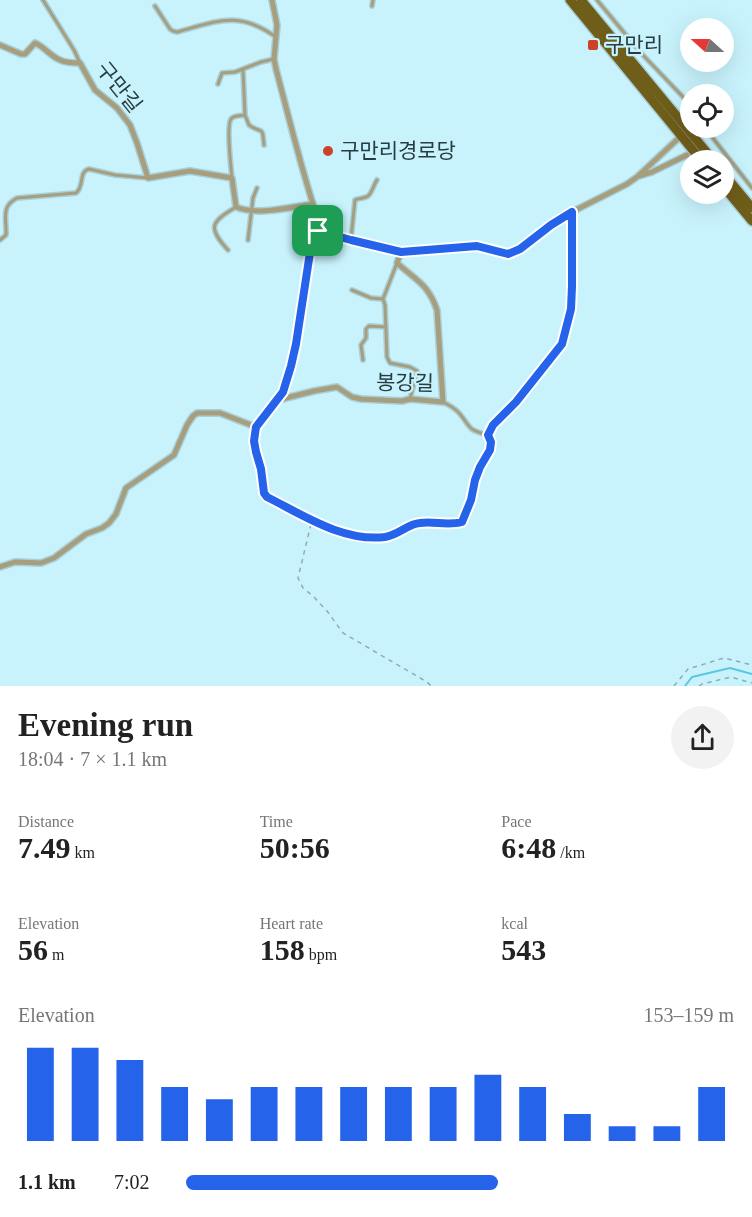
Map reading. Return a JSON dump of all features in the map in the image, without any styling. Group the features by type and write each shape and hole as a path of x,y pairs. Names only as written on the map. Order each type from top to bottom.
{"main road":[{"path":"570,0 680,135"},
{"path":"581,0 705,150"},
{"path":"683,138 693,150"},
{"path":"734,186 752,208"},
{"path":"734,199 752,221"}],"street":[{"path":"0,567 15,562 41,562 54,558 86,534 109,523 116,514 126,488 174,455 187,425 197,413 220,413 256,427 283,392 296,344 311,246 315,233 318,231 317,217 298,158 274,59 276,16 273,0"},
{"name":"구만길","path":"0,45 25,54 35,43 60,60 80,63 96,90 117,108 130,125 148,178"},
{"path":"318,231 401,252 477,246 508,254 520,249 572,212 637,177 680,137"},
{"path":"637,177 680,158"},
{"path":"148,178 190,171 232,177 236,207 252,210 265,211 313,204"},
{"path":"397,263 401,252"},
{"name":"봉강길","path":"278,400 336,387 352,398 444,402 437,310 433,298 419,280 397,263"}],"lane":[{"path":"43,0 80,63"},
{"path":"372,6 373,0"},
{"path":"597,0 641,54 680,94"},
{"path":"155,6 173,31 177,32 215,21 238,20 256,25 276,37"},
{"path":"218,84 222,73 243,70 274,59"},
{"path":"243,70 245,115 249,125 263,132 264,145"},
{"path":"232,177 229,146 230,121 234,117 245,115"},
{"path":"707,142 713,138 752,188"},
{"path":"0,240 6,235 4,216 7,205 17,198 76,193 81,187 83,172 89,169 115,176 148,178"},
{"path":"351,240 355,200 369,195 377,180"},
{"path":"248,240 253,198 257,188"},
{"path":"228,250 214,233 214,227 219,217 236,207"},
{"path":"256,427 254,441 264,493 267,497 340,532 374,537 393,535 418,523 462,522 471,500 477,474 490,450 491,442 488,435 493,425 516,402 562,344 571,309 572,212"},
{"path":"397,263 383,299 387,357 390,363 410,367 417,371 410,399"},
{"path":"352,290 371,298 383,299"},
{"path":"363,360 361,345 366,338 366,330 369,326 386,327"},
{"path":"444,402 459,413 474,431 488,435"}],"path":[{"path":"312,519 298,578 303,588 327,611 343,633 431,686"},
{"path":"674,686 688,669 724,658 752,665"},
{"path":"699,686 731,677 752,683"}],"waterway":[{"path":"685,686 692,677 730,668 752,674"}],"place":[{"name":"구만리","path":"593,45"},
{"name":"구만리경로당","path":"328,151"}],"route":[{"path":"572,212 571,309 565,337 539,375 493,425 488,435 491,442 490,450 480,467 462,522 456,524 418,523 385,537 349,534 319,523 267,497 264,493 254,441 256,427 283,392 296,344 311,246 315,233 318,231 401,252 477,246 508,254 514,253 572,212"}]}
